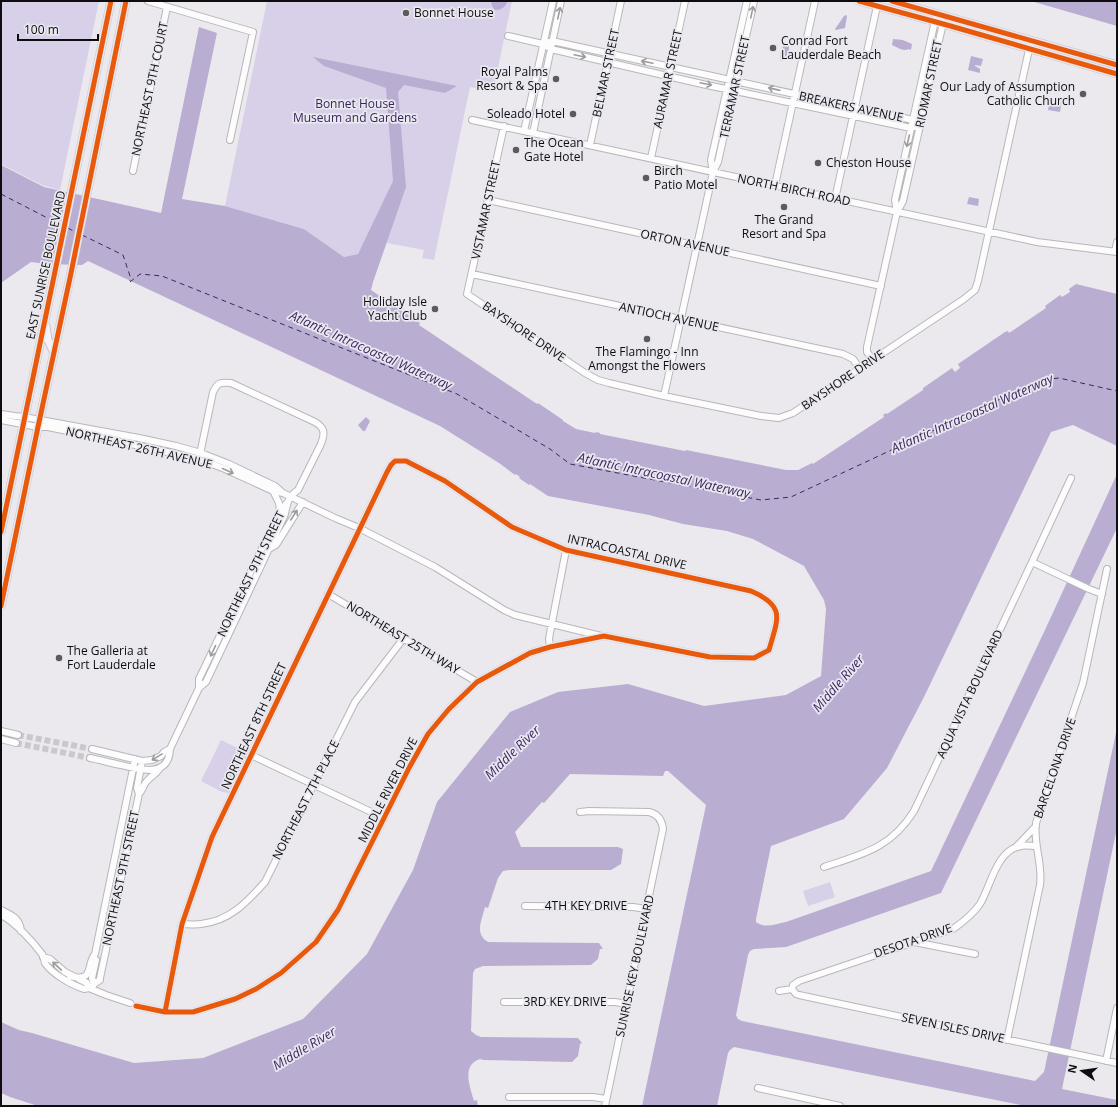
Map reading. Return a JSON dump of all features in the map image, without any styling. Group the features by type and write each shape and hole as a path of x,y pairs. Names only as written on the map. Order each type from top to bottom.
{"main road":[{"name":"EAST SUNRISE BOULEVARD","path":"1,532 112,1"},
{"path":"2,599 70,278 126,1"},
{"path":"860,1 935,21 1117,74"},
{"path":"892,1 1117,65"},
{"path":"45,322 48,340 54,353"}],"street":[{"path":"148,1 253,32 230,140"},
{"path":"524,131 553,1"},
{"path":"533,133 561,1"},
{"name":"BELMAR STREET","path":"590,145 621,1"},
{"name":"AURAMAR STREET","path":"651,158 685,1"},
{"name":"TERRAMAR STREET","path":"713,172 711,160 747,1"},
{"name":"TERRAMAR STREET","path":"664,396 713,172 718,162 754,1"},
{"path":"774,185 815,1"},
{"path":"835,199 878,6"},
{"name":"NORTHEAST 9TH COURT","path":"133,171 167,7"},
{"name":"RIOMAR STREET","path":"897,212 895,200 911,128 935,21 941,14"},
{"name":"RIOMAR STREET","path":"873,360 867,352 867,347 897,212 903,201 920,125 942,24 941,14"},
{"name":"BREAKERS AVENUE","path":"508,36 543,44 551,50 727,89 911,128 920,125"},
{"name":"BAYSHORE DRIVE","path":"468,294 593,378 664,396 761,416 778,418 793,413 972,293 977,286 1031,40"},
{"path":"543,44 552,41"},
{"name":"BREAKERS AVENUE","path":"552,41 913,120 920,125"},
{"path":"534,88 542,89"},
{"name":"NORTH BIRCH ROAD","path":"472,120 988,231 1042,242 1116,252"},
{"name":"VISTAMAR STREET","path":"468,294 504,126"},
{"name":"ORTON AVENUE","path":"488,200 881,286"},
{"path":"1116,252 1117,242"},
{"name":"ANTIOCH AVENUE","path":"472,274 843,354 853,359 860,369"},
{"name":"NORTHEAST 9TH STREET","path":"199,688 199,679 280,511 286,504 291,494 298,490 321,444 324,434 321,426 315,422 231,383 222,382 218,384 214,392 200,456"},
{"path":"1,414 15,416 24,420"},
{"path":"1,420 24,420"},
{"name":"NORTHEAST 26TH AVENUE","path":"24,420 39,423 48,427 200,456 229,464 276,486 283,493"},
{"name":"NORTHEAST 26TH AVENUE","path":"200,456 273,491 283,493 335,518 360,528 435,567 504,610 515,615 604,636"},
{"name":"NORTHEAST 8TH STREET","path":"165,1012 182,924 212,837 387,472 395,461"},
{"name":"INTRACOASTAL DRIVE","path":"395,461 406,461 445,481 512,527 566,550 751,591 766,598 775,607 777,621 775,630"},
{"name":"AQUA VISTA BOULEVARD","path":"824,867 859,856 878,847 895,835 909,818 1032,562 1070,478"},
{"path":"273,491 279,503 280,511"},
{"name":"NORTHEAST 9TH STREET","path":"269,549 276,545 303,502"},
{"name":"NORTHEAST 9TH STREET","path":"92,987 100,980 139,794 148,779 156,774 170,756 170,749 199,688 206,682 269,549 285,514 286,504"},
{"path":"550,648 549,639 551,624 566,550"},
{"path":"1032,562 1102,594"},
{"name":"BARCELONA DRIVE","path":"1007,1040 1040,885 1041,868 1036,846 1036,826 1083,683 1107,569"},
{"name":"NORTHEAST 25TH WAY","path":"328,594 477,682"},
{"name":"MIDDLE RIVER DRIVE","path":"136,1006 165,1012 193,1012 235,999 256,989 281,973 316,942 338,910 409,768 428,734 477,682 530,653 604,636 710,657 754,658 769,650 775,630"},
{"name":"NORTHEAST 7TH PLACE","path":"182,924 201,924 223,919 246,903 265,882 355,702 403,639"},
{"path":"1,731 18,735"},
{"path":"1,739 16,742"},
{"path":"92,749 142,761 152,760 161,756 164,752 170,749"},
{"path":"251,756 314,784 384,818"},
{"path":"90,758 141,770 154,770 160,768"},
{"name":"NORTHEAST 9TH STREET","path":"70,976 83,977 88,973 95,954 135,759"},
{"name":"NORTHEAST 9TH STREET","path":"139,794 137,788 142,761"},
{"name":"SUNRISE KEY BOULEVARD","path":"580,812 649,812 654,813 660,818 663,825 663,834 605,1106"},
{"name":"DESOTA DRIVE","path":"779,991 792,989 793,985 799,981 953,929 965,921 980,904 998,865 1006,855 1015,848 1036,826"},
{"path":"1015,848 1023,845 1036,846"},
{"name":"4TH KEY DRIVE","path":"525,906 633,907 647,909"},
{"path":"1,910 12,915 18,920 21,930"},
{"path":"1,915 21,930 43,956 45,963 60,977 84,989 92,987"},
{"path":"914,942 975,954"},
{"name":"NORTHEAST 9TH STREET","path":"92,987 92,978 97,957 95,954"},
{"path":"43,956 50,959 70,976 87,983 106,995 130,1003"},
{"name":"SEVEN ISLES DRIVE","path":"792,989 799,995 1117,1063"},
{"name":"3RD KEY DRIVE","path":"504,1002 615,1002 627,1004"},
{"path":"1106,1061 1117,1008"},
{"path":"758,1088 840,1106"},
{"path":"509,1097 593,1097 606,1099"}],"green space":[{"path":"1,1 99,1 60,190 42,185 1,164"},
{"name":"Bonnet House Museum and Gardens","path":"267,1 512,1 493,92 470,87 434,260 422,258 424,250 366,239 358,254 344,257 304,229 225,206"},
{"path":"221,740 248,753 229,793 222,792 201,781"},
{"path":"830,882 835,897 808,906 803,891"}],"water":[{"path":"491,1 508,1 503,8 495,10"},
{"path":"1031,1 1117,1 1117,26"},
{"path":"846,15 845,28 836,30 835,29"},
{"path":"199,27 217,33 182,199 225,206 304,229 344,257 358,254 393,181 386,88 324,66 313,57 457,86 445,93 404,85 398,92 406,187 371,290 420,323 419,325 576,429 786,470 798,470 812,463 813,464 884,417 883,415 886,413 887,414 923,390 923,388 952,368 955,372 960,368 958,364 1005,332 1008,331 1009,333 1046,308 1045,306 1060,295 1062,297 1070,292 1069,289 1076,284 1117,294 1117,446 1073,425 1051,432 924,697 887,768 844,819 771,846 756,922 767,926 786,922 931,871 1117,474 1117,528 941,893 786,947 754,949 750,951 736,1015 738,1019 742,1021 1035,1081 1044,1072 1117,728 1117,828 1062,1089 1117,1100 1117,1106 1026,1106 734,1047 728,1053 717,1106 642,1106 706,805 668,771 665,771 663,776 570,774 515,832 521,847 618,847 623,849 621,864 611,870 503,871 498,878 488,908 485,907 480,931 481,935 488,942 599,943 603,949 600,949 598,959 591,965 483,966 475,969 473,973 471,1031 481,1037 578,1038 582,1043 580,1044 578,1056 572,1062 480,1059 470,1066 468,1077 474,1101 477,1100 478,1106 38,1106 1,1093 1,1022 19,1030 134,1063 203,1058 303,1019 367,954 413,870 437,802 510,712 558,692 628,684 704,706 786,695 821,676 826,609 824,600 804,566 753,539 727,531 683,524 649,515 548,496 440,426 88,261 82,265 31,262 1,283 1,165 44,187 161,213"},
{"path":"893,39 903,40 912,44 911,50 902,50 892,45"},
{"path":"786,43 789,45 789,50 783,61 781,61 781,51"},
{"path":"971,56 983,59 981,66 975,65 980,69 980,73 968,70"},
{"path":"1058,99 1062,100 1060,112 1048,110 1049,104 1055,104"},
{"path":"969,197 979,199 978,206 967,204"},
{"path":"366,417 370,421 365,431 363,431 358,425"}],"ferry route":[{"path":"1,194 61,225"},
{"path":"68,228 75,232"},
{"path":"82,235 123,255 130,276 130,281"},
{"path":"130,282 140,274 162,276 457,394 550,449 570,464 761,500 791,497 1041,380 1059,378 1117,391"}],"tunnel":[{"path":"18,735 92,749"},
{"path":"16,743 90,758"}],"cycle path":[{"path":"1,532 111,1"},
{"path":"1,606 70,278 126,1"},
{"path":"859,1 1117,74"},
{"path":"892,1 1117,65"},
{"path":"136,1006 165,1012 193,1012 235,999 256,989 281,973 316,942 338,910 409,768 428,734 449,709 477,682 530,653 550,647 604,636 710,657 754,658 769,650 776,621 776,614 770,602 751,591 566,550 512,527 445,481 406,461 395,461 387,472 212,837 182,924 165,1012"}],"place":[{"name":"Bonnet House","path":"406,13"},
{"name":"Conrad Fort Lauderdale Beach","path":"773,48"},
{"name":"Royal Palms Resort & Spa","path":"556,79"},
{"name":"Our Lady of Assumption Catholic Church","path":"1083,94"},
{"name":"Soleado Hotel","path":"573,114"},
{"name":"The Ocean Gate Hotel","path":"516,150"},
{"name":"Cheston House","path":"818,163"},
{"name":"Birch Patio Motel","path":"646,178"},
{"name":"The Grand Resort and Spa","path":"784,207"},
{"name":"Holiday Isle Yacht Club","path":"435,309"},
{"name":"The Flamingo - Inn Amongst the Flowers","path":"647,339"},
{"name":"The Galleria at Fort Lauderdale","path":"59,658"}],"water label":[{"name":"Atlantic Intracoastal Waterway","path":"371,350"},
{"name":"Atlantic Intracoastal Waterway","path":"972,413"},
{"name":"Atlantic Intracoastal Waterway","path":"664,475"},
{"name":"Middle River","path":"838,683"},
{"name":"Middle River","path":"512,752"},
{"name":"Middle River","path":"304,1048"}]}
